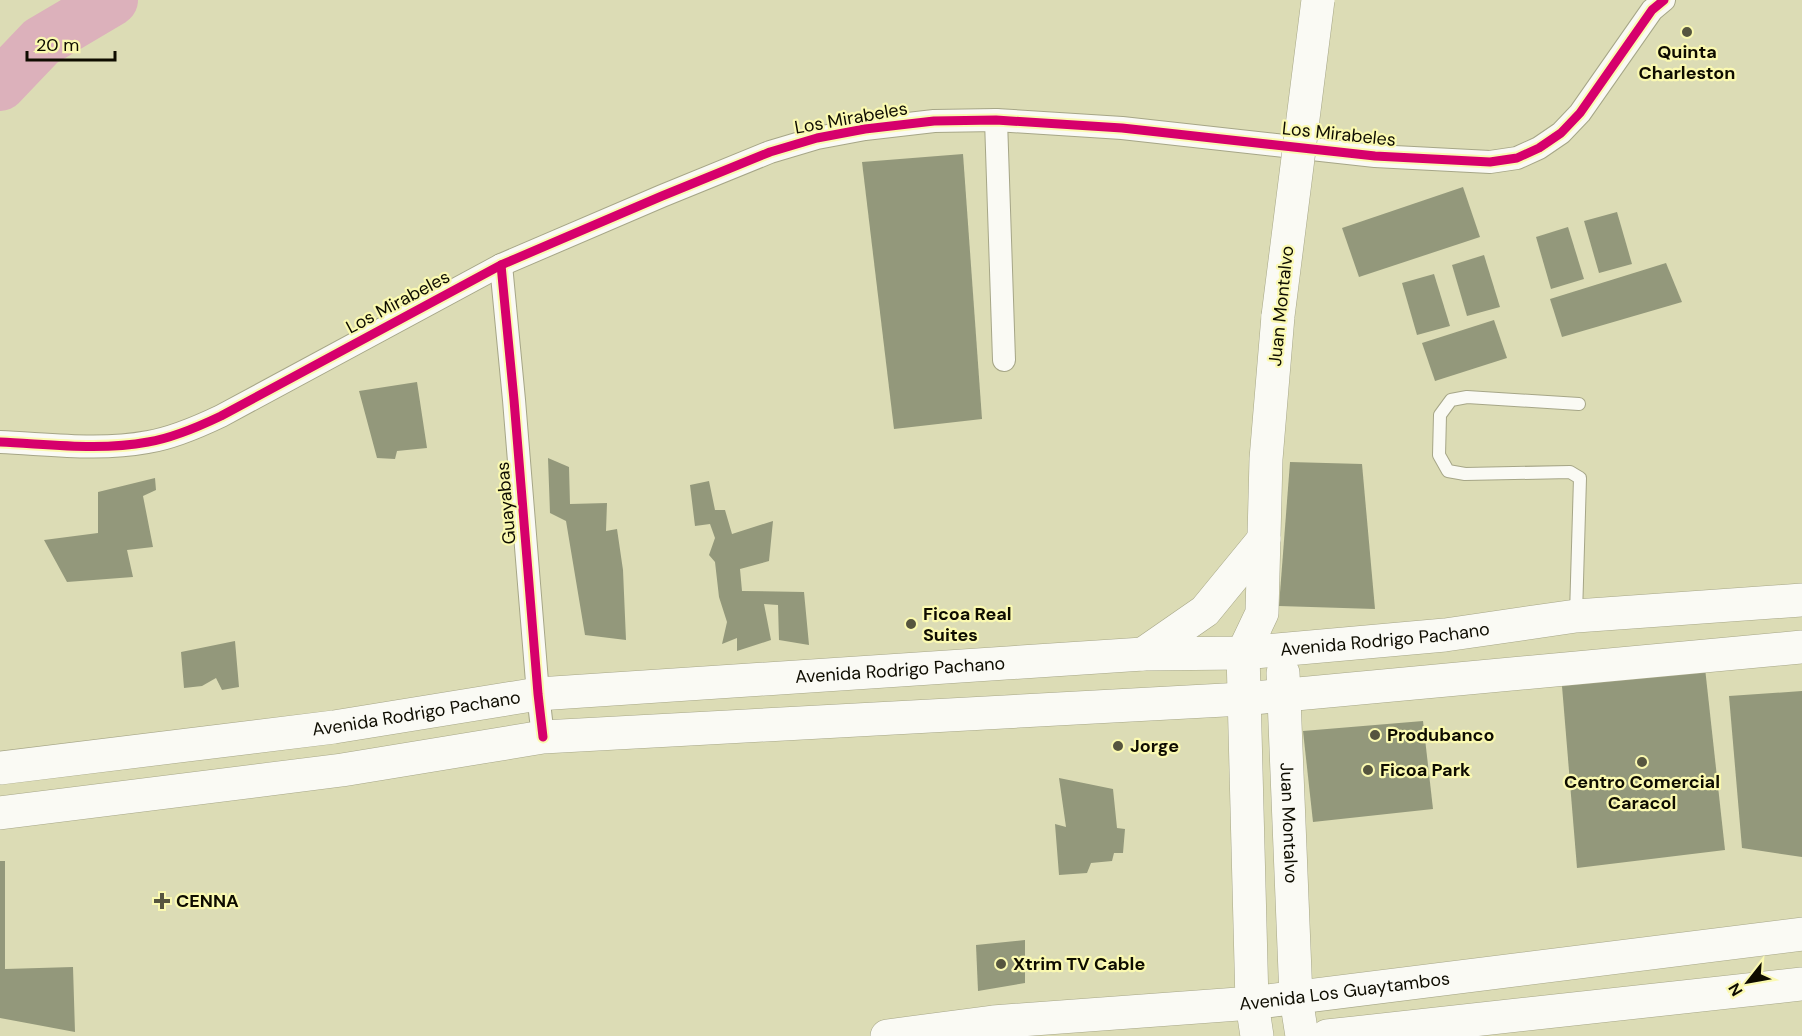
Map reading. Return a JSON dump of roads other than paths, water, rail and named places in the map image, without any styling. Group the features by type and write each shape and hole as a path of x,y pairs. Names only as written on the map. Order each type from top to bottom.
{"main road":[{"name":"Juan Montalvo","path":"1257,1036 1252,1003 1243,653 1262,613 1266,459 1278,316 1318,0"},
{"path":"1143,654 1204,611 1263,539"},
{"name":"Avenida Rodrigo Pachano","path":"0,768 334,727 538,694 1143,654 1243,653 1445,635 1576,616 1802,600"},
{"name":"Juan Montalvo","path":"1262,613 1281,649 1296,998 1302,1036"},
{"path":"0,813 342,770 543,737 1243,699 1802,647"},
{"path":"334,727 342,770"},
{"name":"Avenida Los Guaytambos","path":"887,1036 993,1029 1252,1003 1802,934"},
{"path":"1327,1036 1802,984"}],"street":[{"name":"Los Mirabeles","path":"0,442 120,446 150,442 190,430 221,416 501,265 770,152 817,138 865,129 934,121 996,120 1122,128 1375,156 1490,162 1517,158 1539,148 1561,133 1580,113 1652,10 1664,0"},
{"path":"996,120 1004,360"},
{"name":"Guayabas","path":"501,265 543,737"}],"lane":[{"path":"1576,616 1580,478 1570,472 1465,474 1449,471 1439,455 1440,415 1451,400 1467,397 1579,404"}],"waterway":[{"path":"0,85 41,42 112,0"}],"place":[{"name":"Quinta Charleston","path":"1687,32"},
{"name":"Ficoa Real Suites","path":"911,624"},
{"name":"Produbanco","path":"1375,735"},
{"name":"Jorge","path":"1118,746"},
{"name":"Centro Comercial Caracol","path":"1642,762"},
{"name":"Ficoa Park","path":"1368,770"},
{"name":"CENNA","path":"162,901"},
{"name":"Xtrim TV Cable","path":"1001,964"}]}
